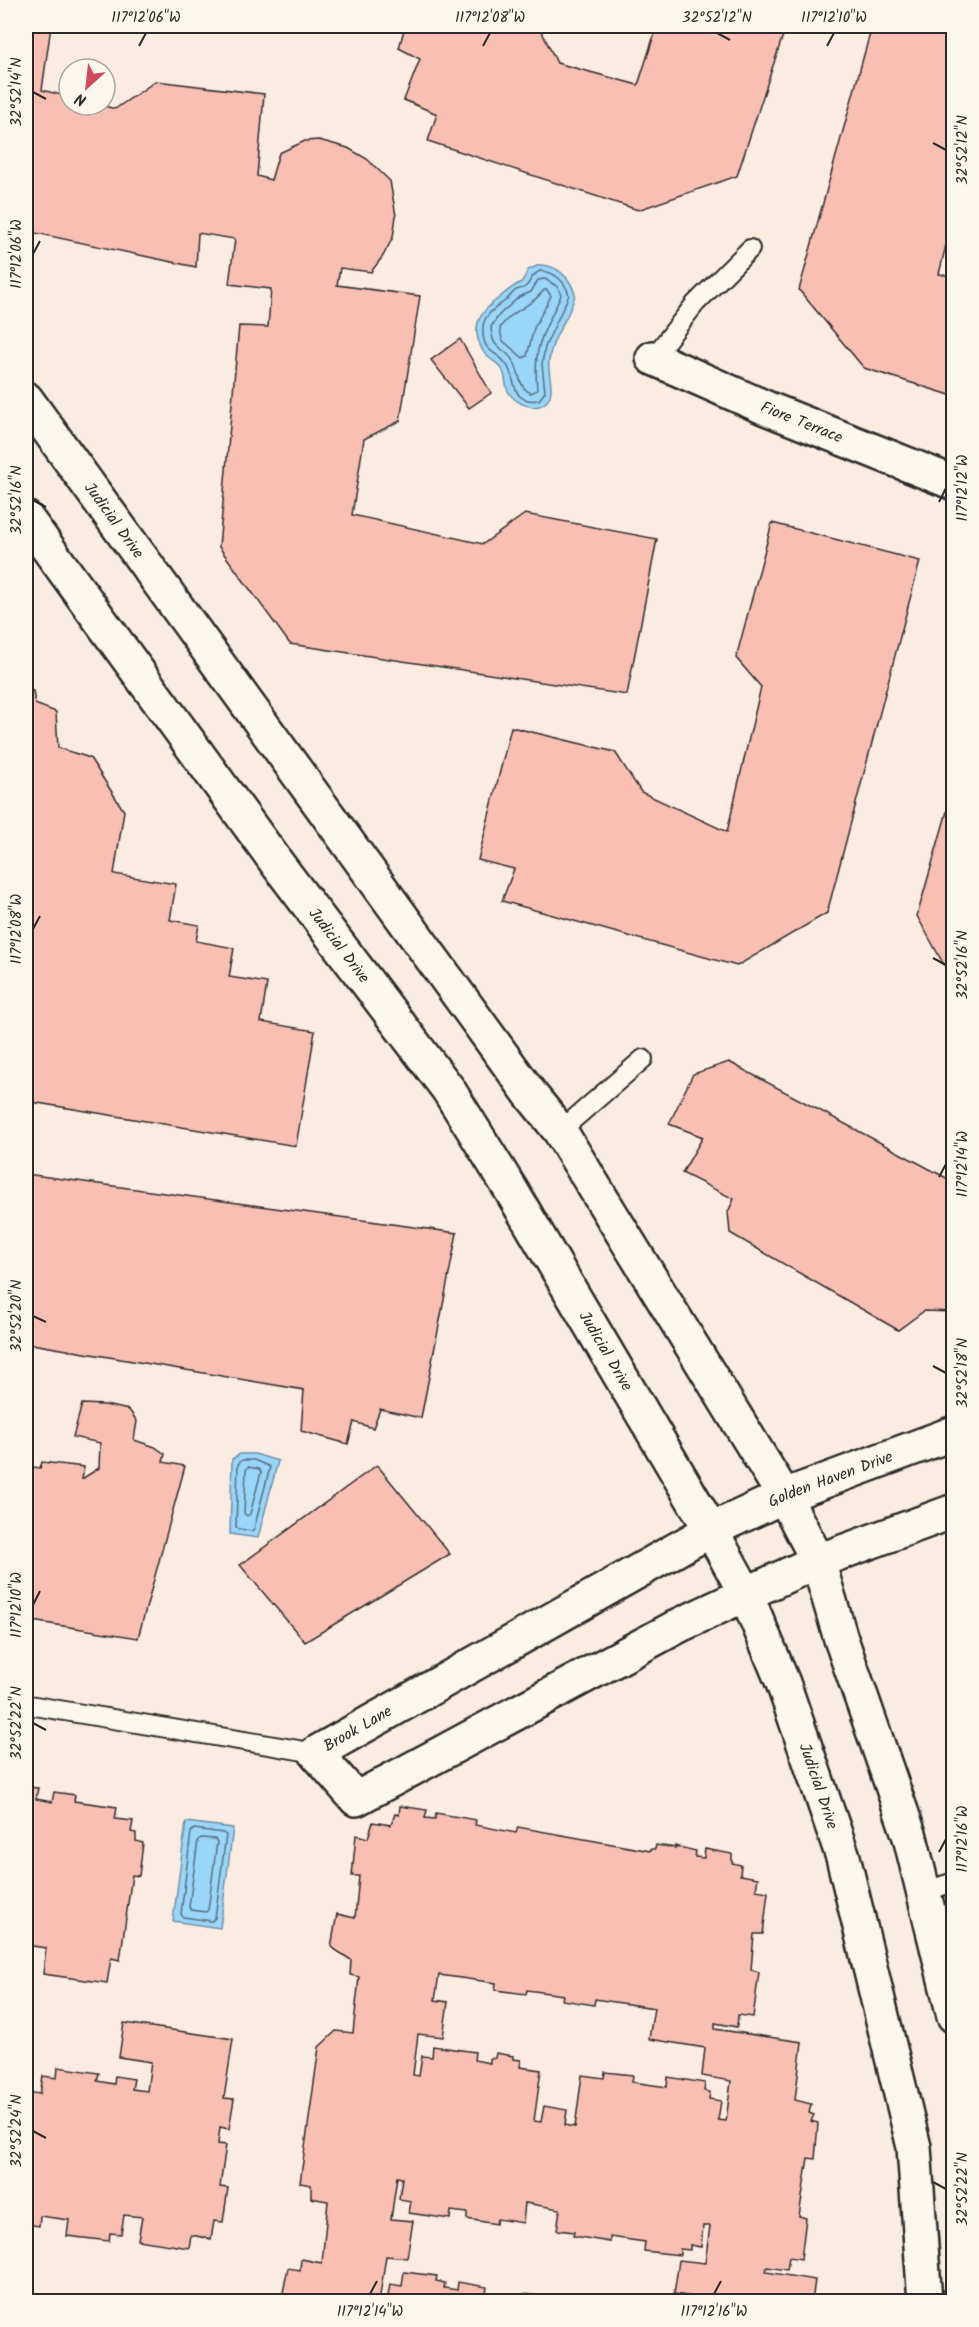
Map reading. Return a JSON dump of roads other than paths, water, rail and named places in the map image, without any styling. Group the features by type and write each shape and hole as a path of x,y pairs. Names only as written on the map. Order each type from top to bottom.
{"street":[{"name":"Fiore Terrace","path":"653,358 766,408 954,483"},
{"name":"Judicial Drive","path":"26,400 531,1095 560,1131 783,1496 818,1561 841,1639 910,1837 938,1887 954,2016"},
{"name":"Judicial Drive","path":"26,518 279,866 448,1089 511,1190 711,1530 746,1594 783,1683 843,1857 915,2147 925,2301"},
{"name":"Golden Haven Drive","path":"711,1530 783,1496 954,1433"},
{"path":"746,1594 818,1561 954,1511"},
{"name":"Brook Lane","path":"711,1530 316,1753 356,1799 680,1625 746,1594"}],"lane":[{"path":"653,358 695,304 750,249"},
{"path":"560,1131 643,1059"},
{"path":"29,1705 316,1753"}],"water":[{"path":"539,265 552,267 562,273 570,282 575,294 570,311 557,334 551,351 550,397 542,405 532,407 511,396 502,369 483,351 477,327 487,308 522,282 528,270"},
{"path":"240,1454 255,1454 278,1461 258,1538 230,1534 232,1459"},
{"path":"186,1822 233,1828 220,1928 173,1921"}]}
